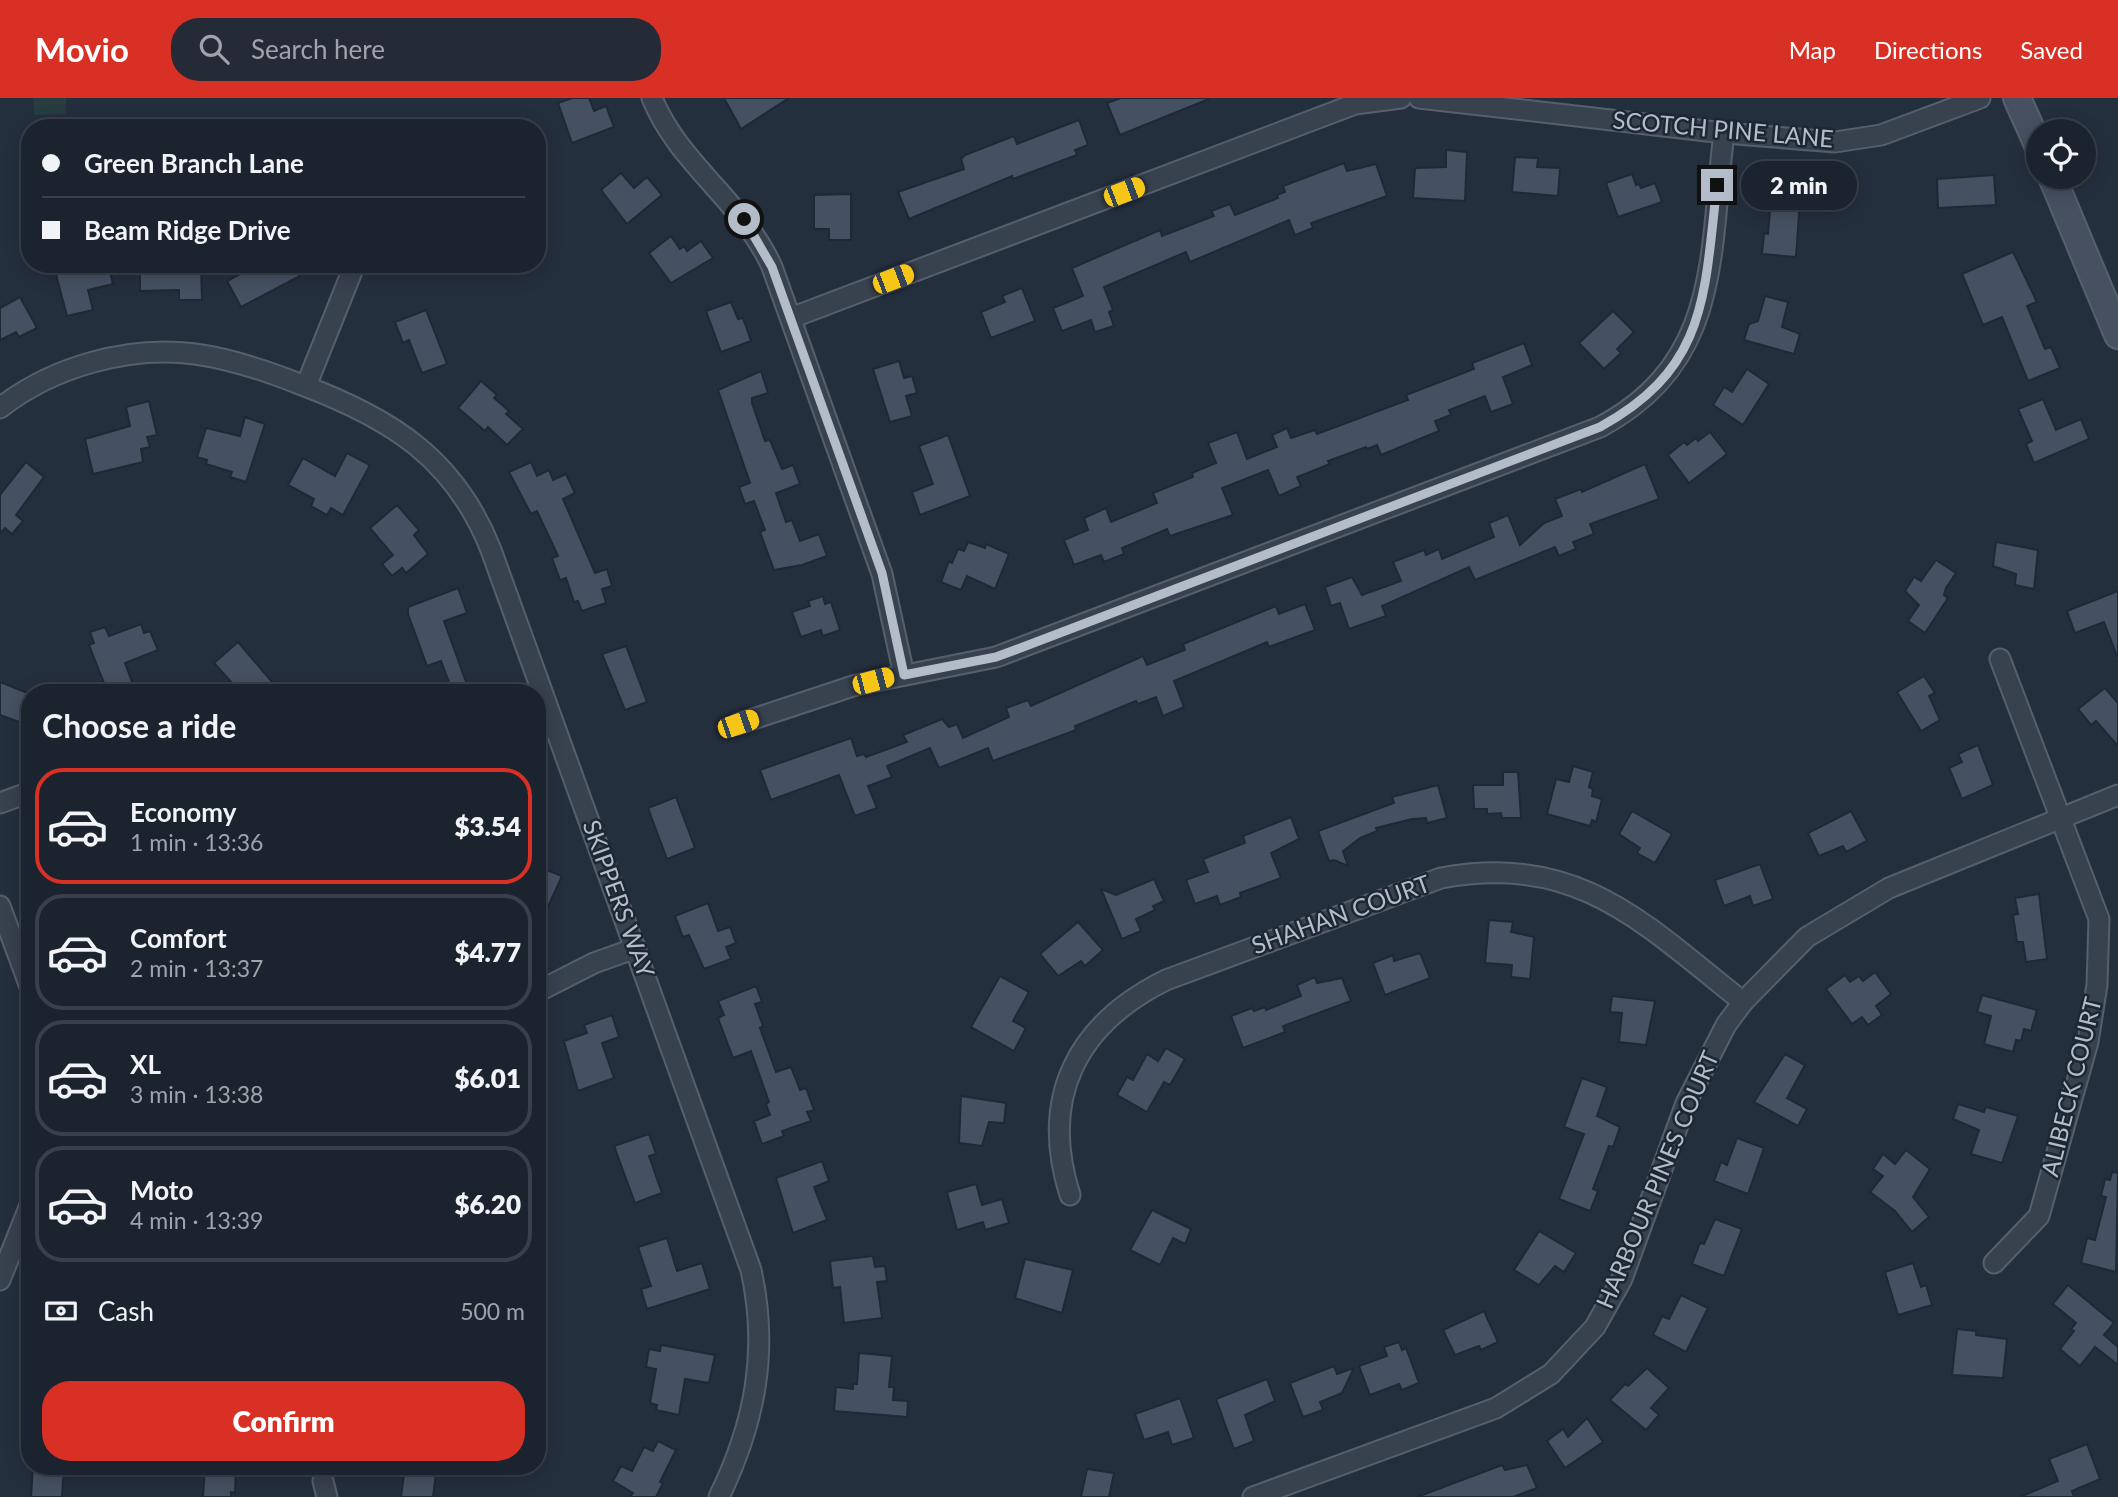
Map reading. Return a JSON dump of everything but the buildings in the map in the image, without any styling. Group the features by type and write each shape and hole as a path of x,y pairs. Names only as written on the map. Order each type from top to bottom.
{"street":[{"path":"652,98 677,141 759,240 772,267 882,573 904,675"},
{"path":"791,318 1355,104 1401,98"},
{"name":"SCOTCH PINE LANE","path":"1419,98 1811,141 1858,140 1907,127 1980,98"},
{"path":"2017,98 2026,119"},
{"path":"738,724 818,696 904,675 996,657 1600,427 1625,414 1667,376 1683,353 1698,319 1705,291 1724,132"},
{"path":"2057,189 2118,335"},
{"path":"306,386 351,273"},
{"name":"SKIPPERS WAY","path":"0,408 58,374 93,362 157,352 194,354 248,365 371,413 404,433 447,474 474,514 491,550 540,684"},
{"name":"ALIBECK COURT","path":"1994,1263 2039,1216 2088,1042 2097,985 2099,919 2000,659"},
{"name":"SKIPPERS WAY","path":"546,701 743,1242 757,1300 760,1350 755,1396 744,1442 719,1497"},
{"path":"0,803 21,795"},
{"name":"HARBOUR PINES COURT","path":"1253,1497 1496,1408 1551,1374 1595,1326 1622,1279 1686,1103 1726,1025 1743,1002 1807,937 1889,888 2118,795"},
{"name":"SHAHAN COURT","path":"1070,1195 1059,1149 1064,1093 1082,1050 1111,1014 1133,997 1166,981 1441,878 1486,871 1523,873 1559,880 1593,892 1640,921 1743,1002"},
{"path":"0,906 21,963"},
{"path":"546,987 577,970 636,948"},
{"path":"0,1280 21,1228"}],"green space":[{"path":"33,98 66,98 66,114 34,115"}],"route":[{"path":"744,219 768,256 882,573 904,675 996,657 1600,427 1625,414 1667,376 1683,353 1698,319 1705,291 1717,185"}]}
